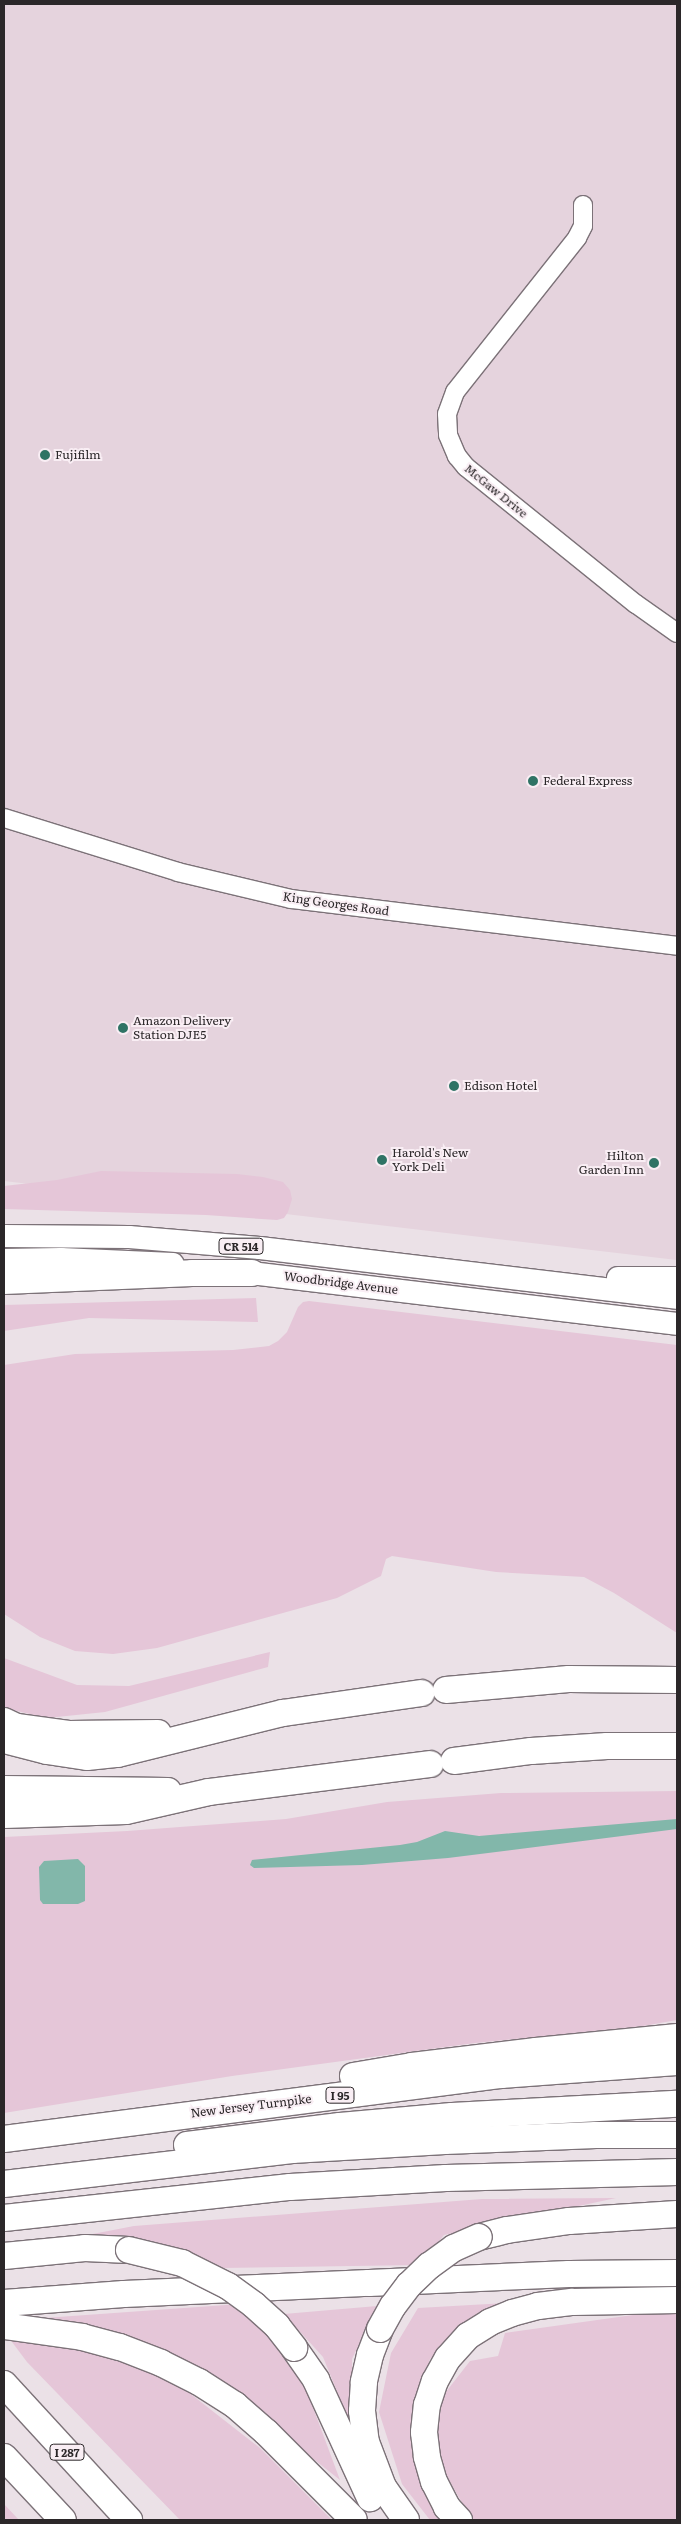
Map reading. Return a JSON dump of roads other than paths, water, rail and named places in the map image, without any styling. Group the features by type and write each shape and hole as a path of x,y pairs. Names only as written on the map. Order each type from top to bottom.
{"highway":[{"path":"4,1280 192,1273 252,1273"},
{"path":"4,1290 73,1278"},
{"path":"4,1740 47,1751 87,1756 118,1754 204,1731 283,1713 434,1691 569,1679 674,1678"},
{"path":"4,1721 17,1727 69,1734 204,1731"},
{"path":"4,1815 126,1811 209,1792 541,1750 607,1746 677,1745"},
{"path":"4,1789 209,1792"},
{"path":"212,2111 263,2090 421,2065 677,2037"},
{"name":"New Jersey Turnpike","path":"4,2139 501,2075 677,2062"},
{"path":"52,2177 108,2157 230,2138 452,2116 677,2104"},
{"path":"4,2184 292,2150 596,2135 677,2135"},
{"path":"4,2218 290,2187 446,2178 677,2172"},
{"path":"406,2520 383,2486 366,2442 362,2411 364,2382 370,2355 380,2329 393,2306 409,2285 429,2266 454,2248 479,2237 507,2230 569,2221 677,2214"},
{"path":"4,2256 85,2248 129,2250 182,2263 228,2286 278,2326 316,2380 369,2497 386,2520"},
{"path":"4,2303 124,2294 369,2282 569,2274 677,2273"},
{"path":"459,2520 447,2507 434,2482 427,2457 424,2432 427,2405 435,2381 448,2358 468,2336 490,2322 512,2312 538,2306 573,2302 677,2300"},
{"path":"4,2326 82,2337 161,2362 199,2382 235,2405 266,2432 354,2520"},
{"name":"I 287","path":"4,2384 129,2520"},
{"path":"4,2458 63,2520"},
{"path":"4,2487 43,2499"}],"main road":[{"name":"CR 514","path":"4,1236 129,1237 285,1250 677,1298"},
{"name":"Woodbridge Avenue","path":"4,1260 126,1261 252,1273 677,1324"},
{"path":"477,1272 569,1277 677,1278"}],"street":[{"name":"McGaw Drive","path":"583,205 582,226 577,238 455,392 448,414 448,435 457,456 466,467 636,604 677,634"},
{"name":"King Georges Road","path":"4,818 178,872 291,899 677,946"}],"place":[{"name":"Fujifilm","path":"45,455"},
{"name":"Federal Express","path":"533,781"},
{"name":"Amazon Delivery Station DJE5","path":"123,1028"},
{"name":"Edison Hotel","path":"454,1086"},
{"name":"Harold's New York Deli","path":"382,1160"},
{"name":"Hilton Garden Inn","path":"654,1163"}]}
